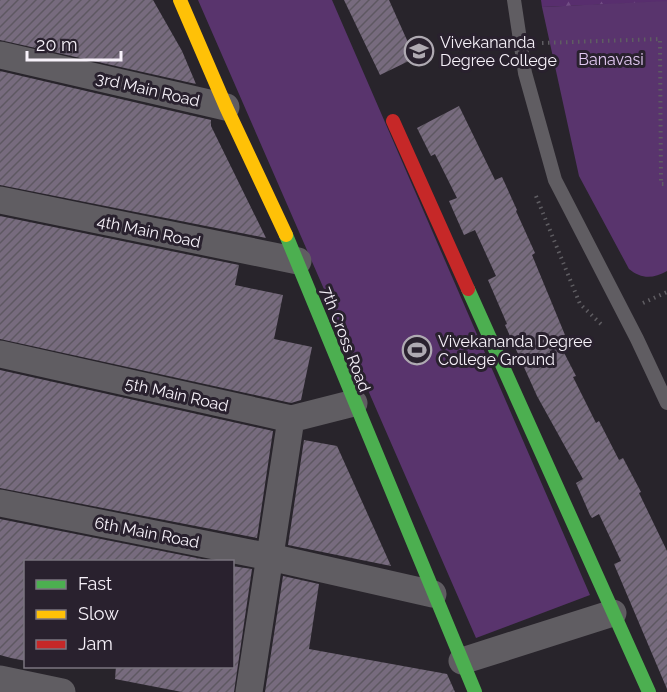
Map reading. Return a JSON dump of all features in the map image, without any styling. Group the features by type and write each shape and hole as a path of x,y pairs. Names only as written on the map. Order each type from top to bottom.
{"street":[{"name":"7th Cross Road","path":"180,0 226,107 298,261 354,403 475,692"},
{"name":"3rd Main Road","path":"0,55 226,107"},
{"path":"393,121 649,692"},
{"name":"4th Main Road","path":"0,200 298,261"},
{"name":"5th Main Road","path":"0,354 291,419 354,403"},
{"path":"249,692 291,419"},
{"name":"6th Main Road","path":"0,503 270,557 434,594"},
{"path":"462,661 613,613"},
{"path":"0,679 62,692"}],"lane":[{"path":"514,0 525,73 555,180 638,339 667,404"}],"path":[{"path":"521,44 660,39 661,184 667,184"}],"green space":[{"name":"Vivekananda Degree College Ground","path":"198,0 332,0 590,595 476,638"},
{"path":"541,0 667,0 667,2 542,7"},
{"name":"Banavasi","path":"667,1 667,271 647,277 638,275 629,269 579,176 542,7"}],"building":[{"path":"0,0 153,0 182,51 196,84 0,40"},
{"path":"344,0 389,0 415,58 380,75"},
{"path":"0,71 211,120 211,126 266,238 0,185"},
{"path":"459,106 495,180 502,177 517,210 535,253 532,255 565,335 557,339 576,376 573,377 596,423 599,421 619,460 623,458 667,551 667,689 614,564 621,561 599,514 592,518 590,515 576,483 583,479 537,396 505,325 507,324 488,280 496,276 475,230 464,235 449,201 457,198 435,154 431,156 417,128"},
{"path":"0,216 239,265 235,285 283,295 274,339 312,347 301,400 291,403 0,339"},
{"path":"0,370 273,431 257,538 0,488"},
{"path":"304,440 337,446 391,566 288,545"},
{"path":"0,519 207,560 24,560 24,661 0,655"},
{"path":"234,566 252,569 234,692 182,692 115,679 116,668 234,668"},
{"path":"283,576 319,584 309,649 447,674 455,692 265,692"}],"traffic: fast":[{"path":"286,235 475,692"},
{"path":"468,289 649,692"}],"traffic: slow":[{"path":"180,0 226,107 286,235"}],"traffic: jam":[{"path":"393,121 468,289"}],"place":[{"name":"Vivekananda Degree College","path":"419,51"},
{"name":"Vivekananda Degree College Ground","path":"417,350"}]}
